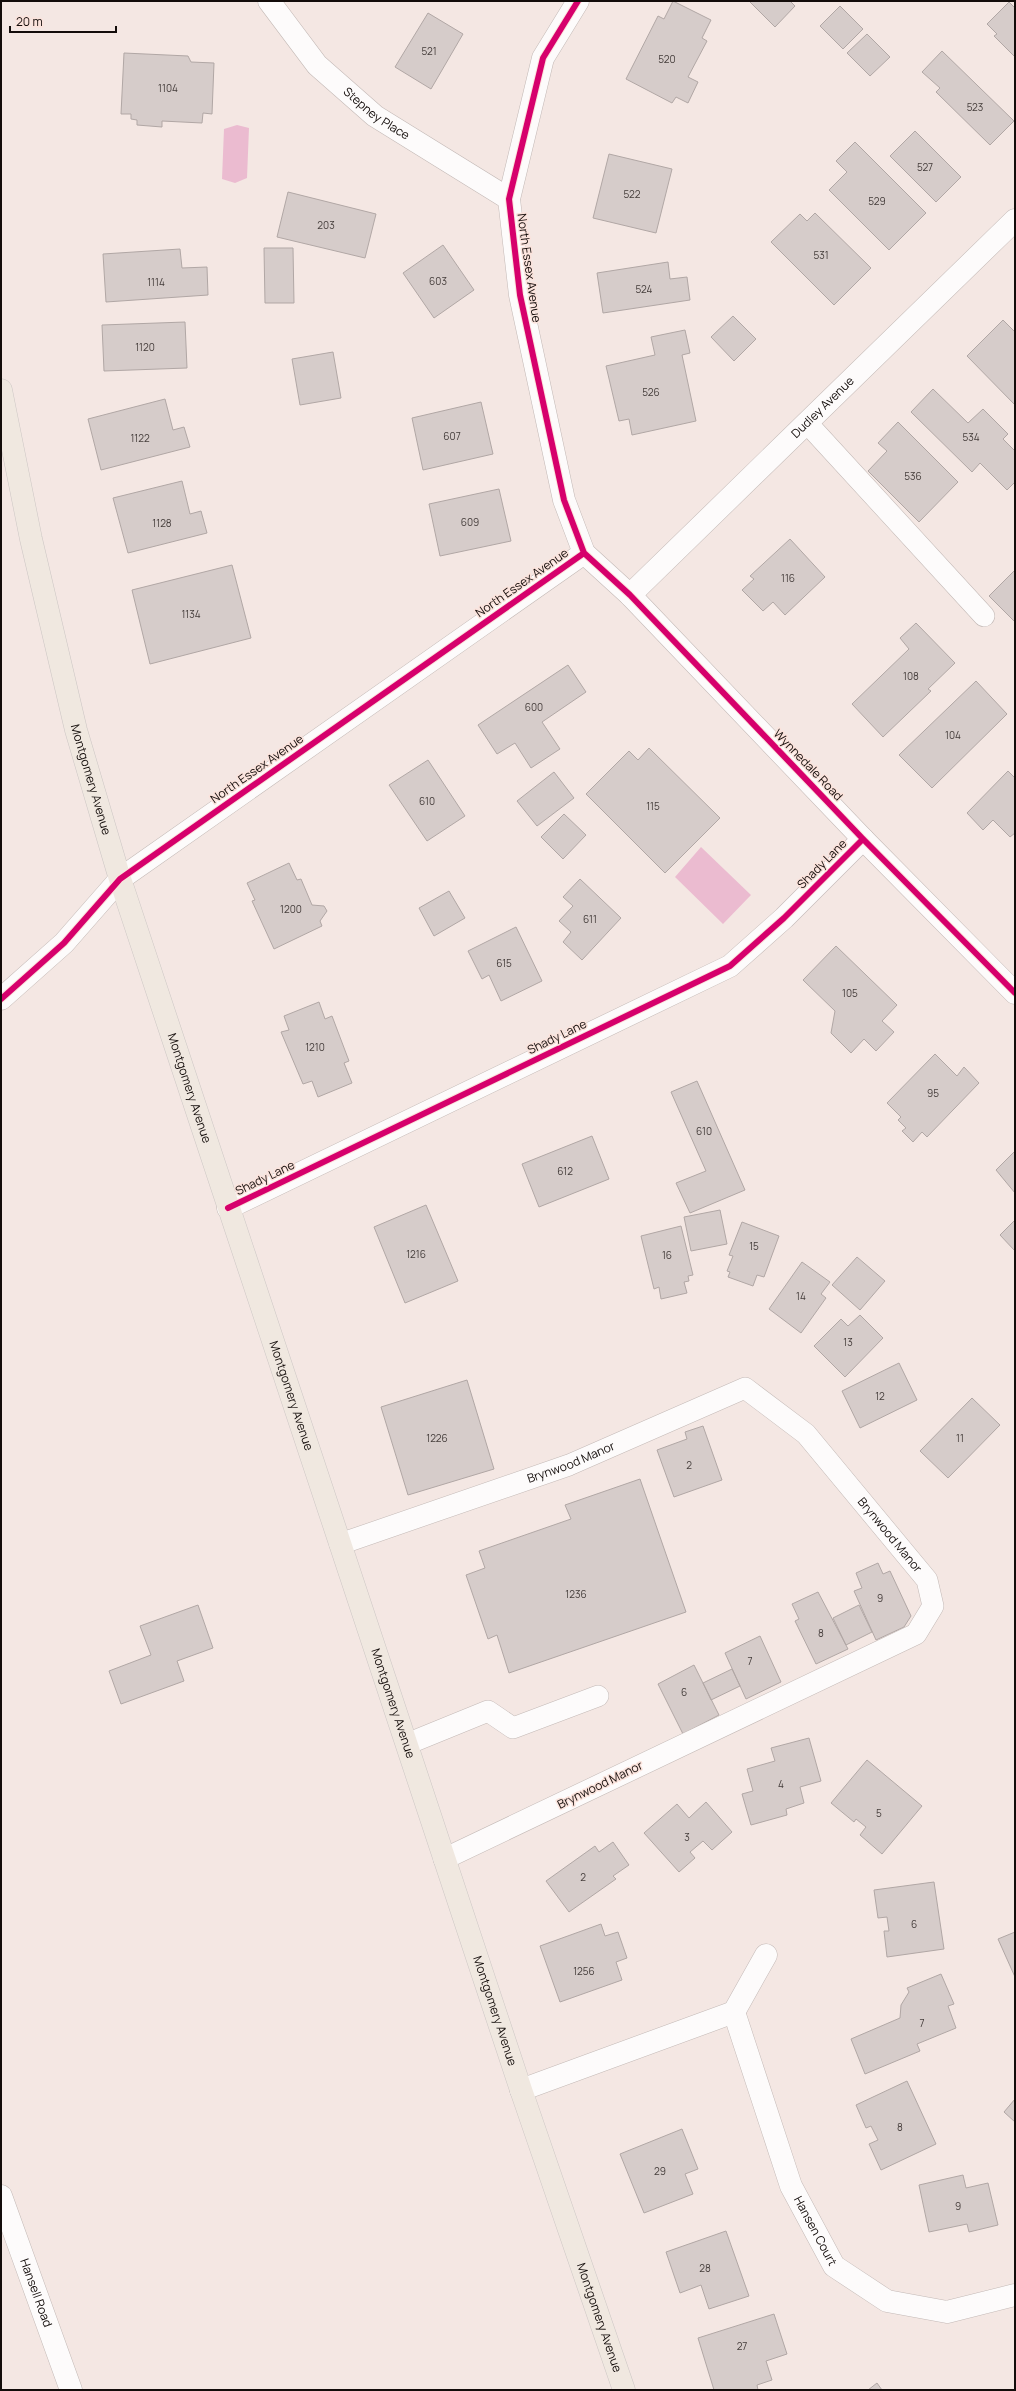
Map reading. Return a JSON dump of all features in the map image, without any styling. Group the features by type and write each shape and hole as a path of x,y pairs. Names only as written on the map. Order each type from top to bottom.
{"main road":[{"name":"Montgomery Avenue","path":"1,390 31,539 76,730 120,879 407,1744 444,1860 624,2390"}],"street":[{"name":"Stepney Place","path":"269,1 317,65 375,116 509,199"},
{"name":"North Essex Avenue","path":"1,1000 64,943 120,879 584,553 564,500 520,295 509,199 543,58 578,1"},
{"name":"Dudley Avenue","path":"630,595 1015,220"},
{"name":"Wynnedale Road","path":"584,553 630,595 863,839 1015,993"},
{"name":"Shady Lane","path":"228,1208 730,966 784,918 863,839"},
{"path":"521,2090 734,2012 766,1955"},
{"name":"Hansen Court","path":"734,2012 791,2186 834,2266 887,2301 947,2312 1015,2295"},
{"name":"Hansell Road","path":"1,2196 71,2390"}],"lane":[{"path":"808,423 984,616"},
{"name":"Brynwood Manor","path":"340,1544 569,1465 745,1388 806,1434 927,1580 933,1606 916,1634 444,1860"},
{"path":"407,1744 488,1711 513,1728 598,1696"}],"shaded area":[{"path":"237,125 249,128 247,178 235,183 222,179 224,129"},
{"path":"701,847 751,895 723,924 675,877"}],"building":[{"path":"673,1 711,20 702,38 707,41 688,77 698,82 688,103 676,97 672,103 626,79 658,16 664,19"},
{"path":"749,1 790,1 795,6 775,27"},
{"path":"1009,2 1015,8 1015,57 994,36 997,34 987,24"},
{"path":"840,6 863,29 843,49 820,26"},
{"path":"428,13 463,34 431,89 395,67"},
{"path":"867,34 890,57 870,76 847,53"},
{"path":"942,51 1014,121 990,145 936,92 940,88 922,72"},
{"path":"124,53 188,56 191,62 214,63 212,114 203,113 202,123 162,121 162,127 137,125 137,120 131,119 131,114 121,114"},
{"path":"915,131 961,177 936,202 890,156"},
{"path":"855,142 926,213 889,250 829,190 847,172 836,161"},
{"path":"609,154 672,169 656,233 593,218"},
{"path":"288,192 376,214 365,258 277,237"},
{"path":"815,213 871,268 834,305 771,242 800,214 807,221"},
{"path":"443,245 474,290 434,318 403,273"},
{"path":"264,248 293,248 294,303 265,303"},
{"path":"180,249 182,268 207,267 208,295 106,302 103,254"},
{"path":"668,262 670,279 687,277 690,300 603,313 597,273"},
{"path":"733,316 756,339 734,361 711,337"},
{"path":"1003,320 1015,332 1015,405 967,356"},
{"path":"185,322 187,368 104,371 102,325"},
{"path":"685,330 690,353 682,355 696,421 632,435 629,419 619,421 606,366 655,355 651,337"},
{"path":"333,352 341,398 300,405 292,359"},
{"path":"933,389 968,423 983,409 1008,434 1003,439 1015,451 1015,482 1007,490 980,463 972,472 911,412"},
{"path":"165,399 173,430 184,427 190,447 101,470 88,419"},
{"path":"481,402 493,454 423,470 412,418"},
{"path":"898,422 958,482 919,522 868,471 887,451 878,443"},
{"path":"182,481 190,514 201,511 207,533 128,553 113,498"},
{"path":"499,489 511,541 440,556 429,504"},
{"path":"790,539 825,577 785,615 773,602 763,611 742,590 754,579 750,576"},
{"path":"232,565 251,638 150,664 132,590"},
{"path":"1015,570 1015,622 989,596"},
{"path":"916,623 955,663 928,689 931,691 883,737 852,704 909,649 900,638"},
{"path":"568,665 586,692 542,722 560,749 531,768 515,743 497,754 478,725"},
{"path":"976,681 1007,714 932,788 899,755"},
{"path":"649,748 720,818 665,873 586,794 629,751 638,760"},
{"path":"428,760 465,816 427,841 389,785"},
{"path":"1008,771 1015,778 1015,833 1010,837 993,820 983,830 967,813"},
{"path":"554,772 574,798 537,826 517,801"},
{"path":"564,814 586,835 563,859 541,837"},
{"path":"289,863 297,880 301,879 312,905 324,906 327,911 320,921 322,926 274,949 252,901 255,900 247,883"},
{"path":"580,879 621,918 582,960 563,942 571,932 559,921 573,906 563,897"},
{"path":"449,891 465,918 434,936 419,908"},
{"path":"516,927 542,981 501,1001 489,975 482,979 468,951"},
{"path":"836,946 897,1005 882,1021 894,1032 876,1051 864,1039 851,1053 831,1033 835,1011 803,980"},
{"path":"319,1002 325,1019 332,1016 349,1061 344,1063 352,1083 318,1097 312,1081 303,1084 281,1032 289,1030 284,1016"},
{"path":"935,1054 957,1076 964,1067 979,1083 927,1137 922,1132 913,1142 902,1131 906,1128 898,1120 901,1117 887,1103"},
{"path":"697,1081 745,1190 690,1213 676,1183 706,1171 671,1092"},
{"path":"592,1136 609,1179 539,1207 522,1164"},
{"path":"1015,1151 1015,1193 996,1170"},
{"path":"426,1205 458,1281 405,1303 374,1227"},
{"path":"720,1210 727,1244 691,1251 684,1217"},
{"path":"1015,1220 1015,1251 1000,1235"},
{"path":"742,1222 779,1236 764,1277 757,1275 753,1286 728,1277 730,1272 727,1271 733,1256 729,1255"},
{"path":"681,1226 693,1275 688,1276 689,1281 684,1282 687,1293 661,1299 659,1287 654,1289 641,1236"},
{"path":"857,1257 885,1281 860,1310 832,1285"},
{"path":"802,1262 830,1282 821,1294 826,1298 801,1333 769,1309"},
{"path":"860,1315 883,1338 845,1377 814,1346 841,1319 848,1326"},
{"path":"899,1363 917,1400 860,1428 842,1391"},
{"path":"467,1380 494,1469 408,1495 381,1407"},
{"path":"972,1398 1000,1425 948,1478 920,1451"},
{"path":"703,1426 722,1480 674,1497 657,1450 687,1439 685,1432"},
{"path":"640,1479 686,1612 509,1673 497,1635 488,1639 466,1575 485,1568 479,1551 571,1519 565,1505"},
{"path":"878,1563 883,1574 890,1571 911,1616 904,1627 876,1640 854,1591 862,1588 856,1573"},
{"path":"818,1592 848,1649 816,1664 795,1621 799,1619 792,1604"},
{"path":"198,1605 213,1648 177,1661 184,1681 121,1704 109,1671 151,1655 140,1626"},
{"path":"859,1605 872,1632 846,1645 833,1618"},
{"path":"760,1636 781,1682 746,1699 725,1653"},
{"path":"694,1665 719,1715 683,1734 658,1684"},
{"path":"732,1669 740,1686 711,1700 703,1683"},
{"path":"809,1738 821,1781 800,1787 804,1803 786,1809 787,1815 751,1825 742,1794 753,1791 747,1769 775,1761 771,1748"},
{"path":"867,1760 922,1806 882,1854 860,1835 866,1827 856,1819 854,1822 831,1803"},
{"path":"706,1802 732,1832 712,1850 703,1841 690,1852 695,1858 679,1872 644,1833 677,1804 689,1818"},
{"path":"613,1842 629,1865 613,1876 616,1879 569,1912 546,1881 595,1846 599,1852"},
{"path":"934,1882 944,1949 887,1957 884,1931 889,1931 887,1917 878,1918 874,1890"},
{"path":"601,1924 605,1936 618,1932 627,1958 616,1962 622,1980 560,2002 540,1946"},
{"path":"1015,1932 1015,1977 998,1939"},
{"path":"941,1974 954,2004 948,2006 956,2028 917,2044 920,2051 865,2074 851,2039 900,2018 901,2005 909,1992 907,1988"},
{"path":"907,2081 936,2144 881,2170 869,2144 878,2140 871,2126 866,2128 856,2105"},
{"path":"1015,2099 1015,2122 1004,2112"},
{"path":"682,2129 698,2169 685,2174 693,2194 644,2213 620,2154"},
{"path":"963,2175 966,2188 988,2183 998,2225 969,2232 967,2224 929,2232 919,2185"},
{"path":"726,2231 749,2296 709,2309 701,2285 680,2293 666,2252"},
{"path":"774,2314 787,2354 766,2361 772,2380 757,2385 758,2390 714,2390 698,2338"},
{"path":"877,2383 882,2390 868,2390"}],"cycle path":[{"path":"578,1 543,58 509,199 520,295 564,500 584,553 630,595 863,839 1015,993"},
{"path":"1,999 64,943 120,879 584,553"},
{"path":"228,1208 730,966 784,918 863,839"}]}
